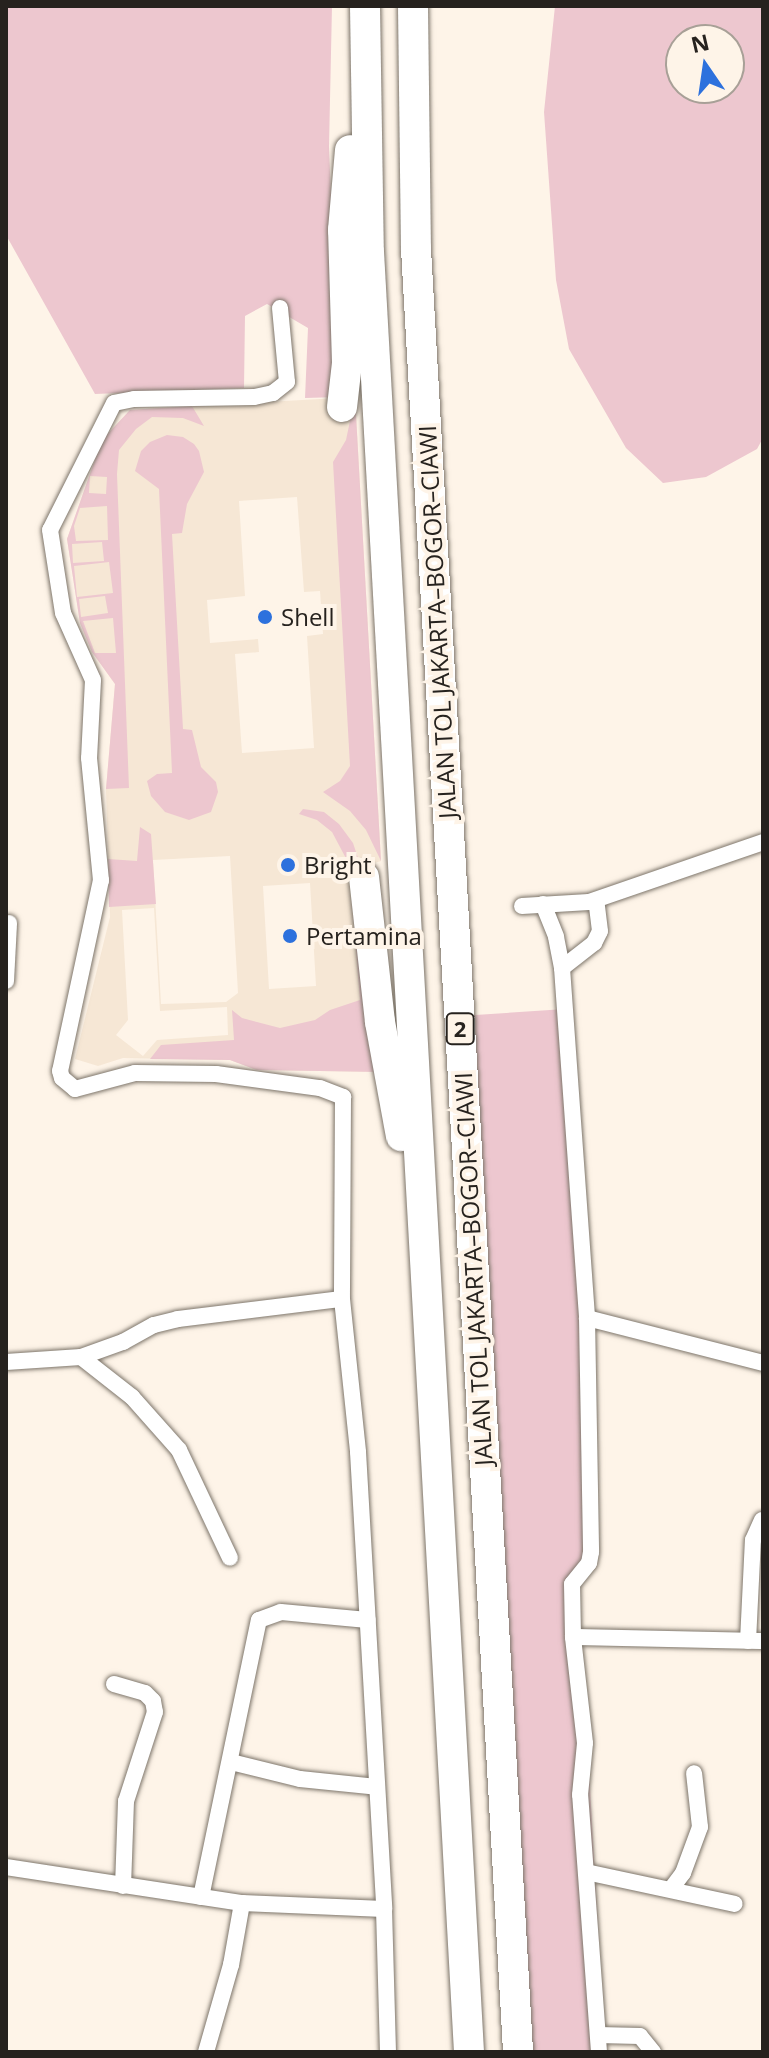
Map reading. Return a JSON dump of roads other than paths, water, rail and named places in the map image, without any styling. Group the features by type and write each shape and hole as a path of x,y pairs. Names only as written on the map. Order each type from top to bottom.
{"highway":[{"name":"JALAN TOL JAKARTA–BOGOR–CIAWI","path":"365,6 369,252 469,2052"},
{"name":"JALAN TOL JAKARTA–BOGOR–CIAWI","path":"413,6 416,249 518,2052"},
{"path":"342,407 347,363 343,230 349,156 364,65"},
{"path":"364,877 380,1022 424,1264"}],"street":[{"path":"280,308 287,382 273,393 254,397 134,399 114,403 50,530 63,613 93,680 89,758 101,880 60,1071 62,1078 75,1089 135,1073 216,1074 320,1088 343,1097 342,1299 358,1452 384,1909 388,2052"},
{"path":"522,906 596,900 763,842"},
{"path":"562,968 594,943 600,931 596,900"},
{"path":"543,904 556,937 562,968 587,1318 591,1552 589,1563 572,1584 573,1637 585,1743 580,1795 598,2044 640,2036 653,2052"},
{"path":"6,981 9,923"},
{"path":"6,1362 81,1357 123,1342 154,1325 178,1319 342,1299"},
{"path":"587,1318 763,1363"},
{"path":"81,1357 132,1397 179,1450 230,1558"},
{"path":"573,1637 755,1641 753,1540 762,1520"},
{"path":"201,1897 259,1620 281,1612 368,1620"},
{"path":"114,1684 145,1693 153,1701 155,1712 126,1801 123,1886"},
{"path":"231,1762 300,1779 377,1787"},
{"path":"671,1889 683,1873 700,1827 694,1773"},
{"path":"6,1867 242,1903 384,1909"},
{"path":"586,1872 735,1904"},
{"path":"206,2052 231,1965 242,1903"}],"place":[{"name":"Shell","path":"265,617"},
{"name":"Bright","path":"288,865"},
{"name":"Pertamina","path":"290,936"}]}
